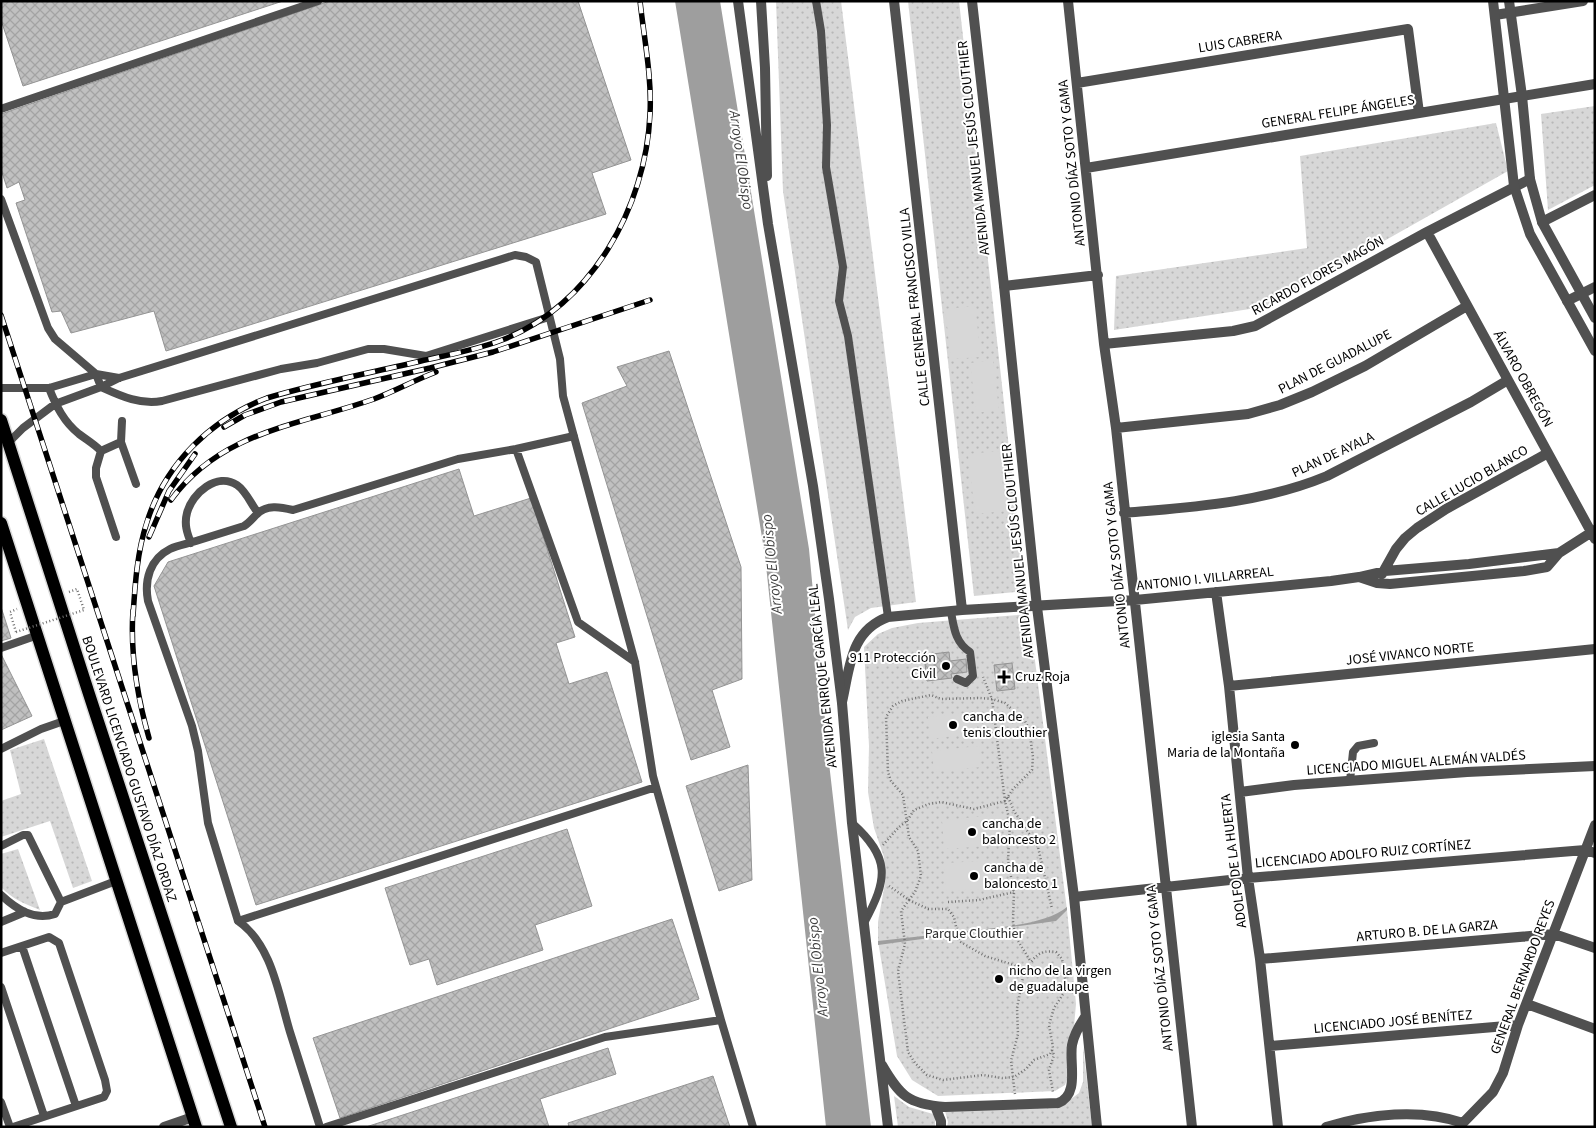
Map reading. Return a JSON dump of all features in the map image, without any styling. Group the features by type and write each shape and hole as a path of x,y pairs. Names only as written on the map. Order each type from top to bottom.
{"main road":[{"name":"BOULEVARD LICENCIADO GUSTAVO DÍAZ ORDAZ","path":"1,420 231,1127"},
{"path":"1,523 195,1122"}],"street":[{"path":"738,1 768,224"},
{"path":"761,1 765,68 768,224"},
{"name":"CALLE GENERAL FRANCISCO VILLA","path":"894,1 962,610"},
{"name":"AVENIDA MANUEL JESÚS CLOUTHIER","path":"972,1 1037,607 1074,897 1097,1127"},
{"name":"ANTONIO DÍAZ SOTO Y GAMA","path":"1068,1 1104,344 1116,428 1164,887 1192,1127"},
{"path":"1493,1 1514,186 1530,234 1595,351"},
{"path":"1509,1 1522,96 1530,179 1542,222 1595,318"},
{"path":"1495,15 1583,1"},
{"name":"LUIS CABRERA","path":"1077,83 1408,29 1419,112"},
{"name":"GENERAL FELIPE ÁNGELES","path":"1086,168 1595,84"},
{"name":"RICARDO FLORES MAGÓN","path":"1104,344 1233,331 1255,326 1427,232 1530,179"},
{"path":"1542,222 1595,195"},
{"name":"AVENIDA ENRIQUE GARCÍA LEAL","path":"768,224 813,486 842,703 852,823 888,1127"},
{"name":"ÁLVARO OBREGÓN","path":"1427,232 1594,534"},
{"path":"1004,286 1098,275"},
{"path":"1567,301 1595,287"},
{"name":"PLAN DE GUADALUPE","path":"1116,428 1248,414 1280,406 1365,366 1467,306"},
{"name":"PLAN DE AYALA","path":"1124,512 1196,507 1270,496 1311,483 1471,402 1508,380"},
{"name":"CALLE LUCIO BLANCO","path":"1377,583 1400,544 1416,528 1446,509 1548,453"},
{"name":"ANTONIO I. VILLARREAL","path":"1359,577 1377,583 1406,583 1534,570 1546,567 1559,553 1594,534"},
{"name":"ANTONIO I. VILLARREAL","path":"842,703 851,661 860,636 869,627 888,617 962,610 1135,600 1359,577 1384,570 1479,563 1559,553"},
{"name":"ADOLFO DE LA HUERTA","path":"1216,592 1229,686 1248,878 1260,959 1278,1127"},
{"name":"JOSÉ VIVANCO NORTE","path":"1229,686 1595,649"},
{"name":"LICENCIADO MIGUEL ALEMÁN VALDÉS","path":"1240,792 1467,772 1595,766"},
{"name":"GENERAL BERNARDO REYES","path":"1461,1125 1494,1092 1503,1073 1518,1025 1554,934 1590,852 1595,825"},
{"name":"LICENCIADO ADOLFO RUIZ CORTÍNEZ","path":"1074,897 1248,878 1590,852"},
{"name":"ARTURO B. DE LA GARZA","path":"1260,959 1554,934 1595,948"},
{"path":"1527,1004 1595,1029"},
{"path":"879,1060 894,1086 903,1095 926,1106 1052,1103 1064,1101 1072,1089 1072,1044 1077,1028 1085,1017"},
{"name":"LICENCIADO JOSÉ BENÍTEZ","path":"1270,1046 1518,1025"},
{"path":"935,1106 941,1121 941,1127"},
{"path":"1326,1127 1354,1119 1427,1115 1446,1117 1461,1125"},
{"path":"164,1127 195,1122"}],"lane":[{"path":"1,109 318,1"},
{"path":"816,1 827,125 826,167 843,267 839,301 848,336 888,617"},
{"path":"1,199 48,328 55,339 96,374 101,387 136,401 154,402 368,349 384,349 426,356 550,317"},
{"path":"9,442 23,428 55,404 101,387 118,378 516,255 536,262 560,359 563,396 635,662 656,787 753,1127"},
{"path":"1,388 49,388 96,374 118,378"},
{"path":"49,388 55,404 66,421 101,451"},
{"path":"122,421 121,442 136,484"},
{"path":"320,1127 272,967 253,936 238,921 208,823 198,751 192,726 146,593 147,580 156,560 171,549 244,526 265,509 281,506 293,510 458,459 574,436"},
{"path":"116,537 96,477 96,468 101,451 121,442"},
{"path":"516,449 578,622 635,662"},
{"path":"191,543 186,526 189,508 201,492 218,481 229,482 239,486 258,513"},
{"path":"950,612 956,636 961,646 970,652 974,676 966,682 957,679"},
{"path":"1,648 38,635"},
{"path":"1,749 41,729 64,721"},
{"path":"1350,781 1352,752 1358,746 1374,743"},
{"path":"238,921 656,787"},
{"path":"852,823 871,840 882,868 876,900 864,923"},
{"path":"1,846 23,835 28,835 61,902 58,911 51,915 32,915 14,908 1,895"},
{"path":"61,902 116,881"},
{"path":"1,922 25,912"},
{"path":"1,952 49,937 56,940 62,947 107,1091 104,1097 11,1127 1,1102"},
{"path":"22,946 76,1106"},
{"path":"1,987 44,1116"},
{"path":"326,1127 605,1037 721,1020"}],"path":[{"path":"10,612 16,632 84,610 77,589"},
{"path":"876,850 885,843 898,827 907,821 914,810 929,804 941,802 974,809 1005,801 1013,788 1032,770 1033,757 1029,729 1025,721 1004,703 992,699 941,699 931,695 902,701 893,706 886,717 888,772 891,781 903,795 907,821 909,837 918,851 921,876 915,892 901,911 905,944 898,971 908,1052 914,1063 928,1075 943,1080 983,1075 1002,1078 1014,1077 1026,1069 1034,1060 1050,1054 1052,1050"},
{"path":"992,699 1005,801 1010,823 1008,861 1014,892 1013,921 1016,936 1032,962"},
{"path":"1008,796 1014,811 1038,847 1052,909"},
{"path":"881,880 909,900 928,909 948,909 954,917 959,941 985,956 1014,965 1024,972"},
{"path":"948,902 978,900 1014,892"},
{"path":"1016,1104 1011,1061 1018,1034 1018,1008 1024,972 1037,956 1046,950 1056,952 1062,959 1066,984 1065,992 1054,1008 1049,1025 1054,1055 1049,1070 1054,1097 1052,1103"}],"green space":[{"path":"776,1 841,1 916,602 871,608 855,617 848,630 783,191"},
{"path":"908,1 959,1 1025,591 974,596"},
{"path":"1595,106 1595,185 1548,210 1541,114"},
{"path":"1496,123 1508,171 1269,306 1114,330 1116,276 1307,248 1300,156"},
{"path":"975,306 981,357 951,359 945,309"},
{"path":"993,360 999,410 976,413 970,363"},
{"path":"999,451 1006,511 975,514 968,454"},
{"name":"Parque Clouthier","path":"1029,614 1067,910 1076,1004 1070,1071 1065,1085 1055,1091 938,1096 912,1080 897,1056 878,941 878,922 885,883 884,857 874,828 868,792 869,746 864,647 878,634 892,628 918,623"},
{"name":"cancha de tenis clouthier","path":"975,712 978,733 930,739 928,717"},
{"path":"44,739 92,881 73,888 50,821 1,837 1,801 21,794 10,750"},
{"name":"cancha de tenis clouthier","path":"979,746 981,767 934,772 932,751"},
{"name":"cancha de baloncesto 2","path":"1000,815 1002,845 944,849 942,820"},
{"path":"18,849 40,910 14,898 1,887 1,854"},
{"name":"cancha de baloncesto 1","path":"1002,860 1003,888 946,891 944,863"},
{"path":"1083,1046 1092,1127 947,1127 948,1122 945,1111 1063,1105 1079,1093 1083,1082"},
{"path":"894,1096 909,1107 933,1114 935,1117 935,1127 898,1127"}],"water":[{"name":"Arroyo El Obispo","path":"675,1 720,1 809,549 829,763 871,1127 826,1127 765,556"},
{"path":"1067,907 1067,910 1056,921 878,945 878,941 1031,922 1057,913"}],"building":[{"path":"1,1 283,1 23,86 1,20"},
{"path":"330,1 578,1 631,160 592,173 606,214 166,351 154,311 71,333 61,311 52,312 16,203 25,200 19,182 7,188 1,169 1,114"},
{"path":"669,351 741,567 742,679 712,690 730,747 691,760 582,403 627,386 617,367"},
{"path":"459,469 474,516 531,498 575,637 556,643 569,684 607,672 642,782 256,905 154,586 168,562"},
{"path":"1,607 11,638 1,641"},
{"name":"911 Protección Civil","path":"949,652 950,661 966,659 967,672 951,674 952,678 927,681 924,655"},
{"path":"1,654 32,716 1,730"},
{"name":"Cruz Roja","path":"1012,663 1015,689 997,691 994,665"},
{"path":"748,765 752,880 719,891 686,786"},
{"path":"567,829 592,906 535,925 543,950 437,985 429,959 410,965 385,888"},
{"path":"672,919 699,999 340,1118 313,1038"},
{"path":"608,1048 616,1074 540,1099 549,1127 366,1127"},
{"path":"713,1076 730,1127 569,1127 568,1123"}],"railway":[{"path":"133,616 141,545 155,501 165,481 178,463 209,431 227,418 267,398 324,383 462,352 502,340 534,324 562,303 587,278 608,249 625,217 638,184 646,149 650,114 650,86 640,1"},
{"path":"224,427 245,415 281,402 493,352 650,300"},
{"path":"1,315 265,1127"},
{"path":"171,500 191,477 213,459 238,445 290,424 374,399 436,372"},
{"path":"149,537 169,491 195,454"},
{"path":"133,610 135,675 149,738"}],"place":[{"name":"911 Protección Civil","path":"946,666"},
{"name":"Cruz Roja","path":"1004,677"},
{"name":"cancha de tenis clouthier","path":"953,725"},
{"name":"iglesia Santa Maria de la Montaña","path":"1295,745"},
{"name":"cancha de baloncesto 2","path":"972,832"},
{"name":"cancha de baloncesto 1","path":"974,876"},
{"name":"nicho de la virgen de guadalupe","path":"999,979"}]}
